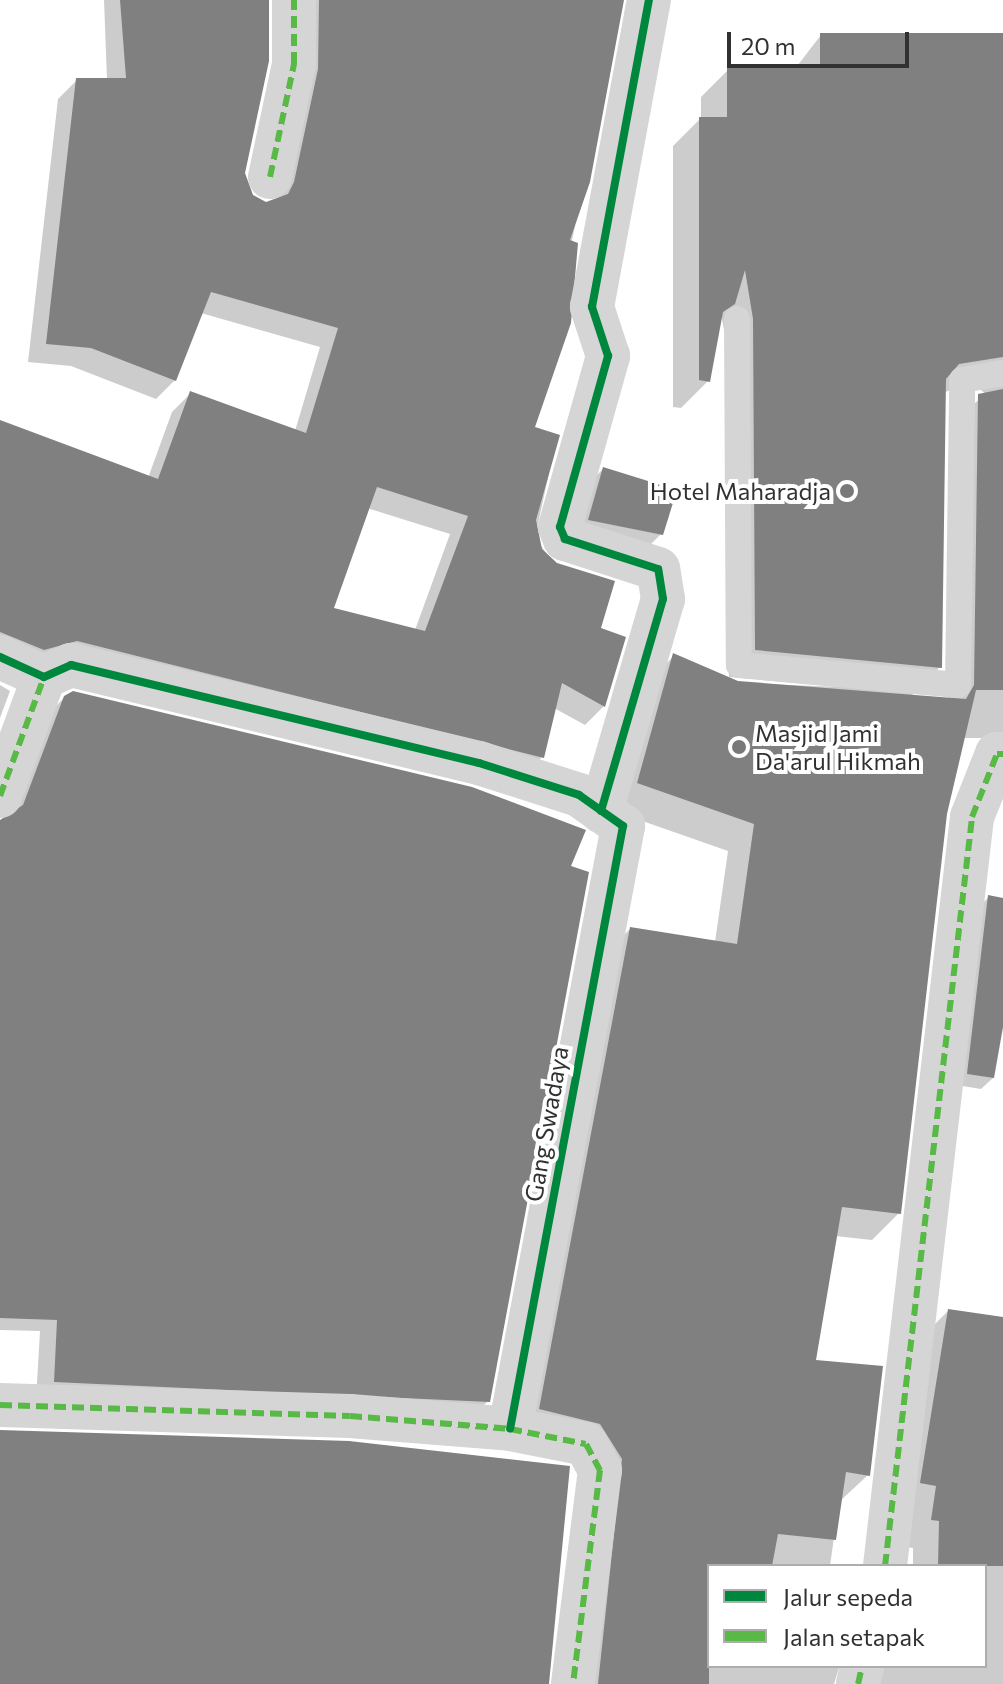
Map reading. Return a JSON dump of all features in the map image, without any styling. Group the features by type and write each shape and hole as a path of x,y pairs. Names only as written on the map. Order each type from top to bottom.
{"street":[{"path":"270,177 294,64 294,0"},
{"name":"Gang Swadaya","path":"510,1429 612,819 663,599 658,569 565,539 560,527 608,356 592,307 649,0"},
{"path":"0,657 44,677"},
{"path":"0,796 44,677 71,665 479,763 579,795 612,819"},
{"path":"885,1564 972,817 997,754 1003,754"},
{"path":"0,1405 510,1429 586,1444 600,1459 573,1684"}],"lane":[{"path":"737,319 739,665 958,685 962,380 1003,373"}],"building":[{"path":"120,0 269,0 269,61 245,173 253,195 266,202 288,194 294,182 318,69 319,0 624,0 590,182 570,240 578,243 571,323 535,427 560,435 536,520 542,549 557,563 615,581 601,628 626,637 605,707 562,683 544,758 77,641 44,650 0,632 0,420 158,479 190,391 306,433 338,328 211,292 176,381 91,348 46,344 76,78 126,78","holes":["377,487 468,516 425,631 334,608"]},
{"name":"Hotel Maharadja","path":"820,33 1003,33 1003,357 959,364 946,379 942,668 755,650 753,319 745,270 735,304 723,312 710,382 699,380 699,117 727,117 727,68 820,68"},
{"path":"1003,389 1003,690 976,690 947,814 901,1214 842,1207 816,1360 883,1366 870,1476 846,1472 836,1540 778,1534 772,1564 707,1564 709,1684 598,1684 622,1459 600,1424 539,1409 630,927 737,944 754,824 637,783 673,653 738,681 966,699 974,685 978,394"},
{"path":"603,467 677,490 663,535 588,520"},
{"path":"73,691 472,787 586,830 571,866 589,872 490,1402 54,1382 57,1320 0,1318 0,820 23,805 64,696"},
{"path":"988,895 1003,898 1003,1027 994,1078 967,1074"},
{"path":"948,1309 1003,1317 1003,1566 938,1564 939,1521 931,1520 936,1486 920,1483"},
{"path":"0,1430 349,1441 570,1466 549,1684 0,1684"}],"marked path":[{"path":"270,177 294,64 294,0"},
{"path":"0,796 44,677"},
{"path":"885,1564 972,817 997,754 1003,754"},
{"path":"0,1405 350,1416 510,1429 586,1444 600,1470 573,1684"},
{"path":"858,1684 862,1668"}],"cycle path":[{"path":"601,811 663,599 658,569 565,539 560,527 608,356 592,307 649,0"},
{"path":"0,657 44,677 71,665 479,763 579,795 623,826 510,1429"}],"place":[{"name":"Hotel Maharadja","path":"847,491"},
{"name":"Masjid Jami Da'arul Hikmah","path":"739,747"}]}
